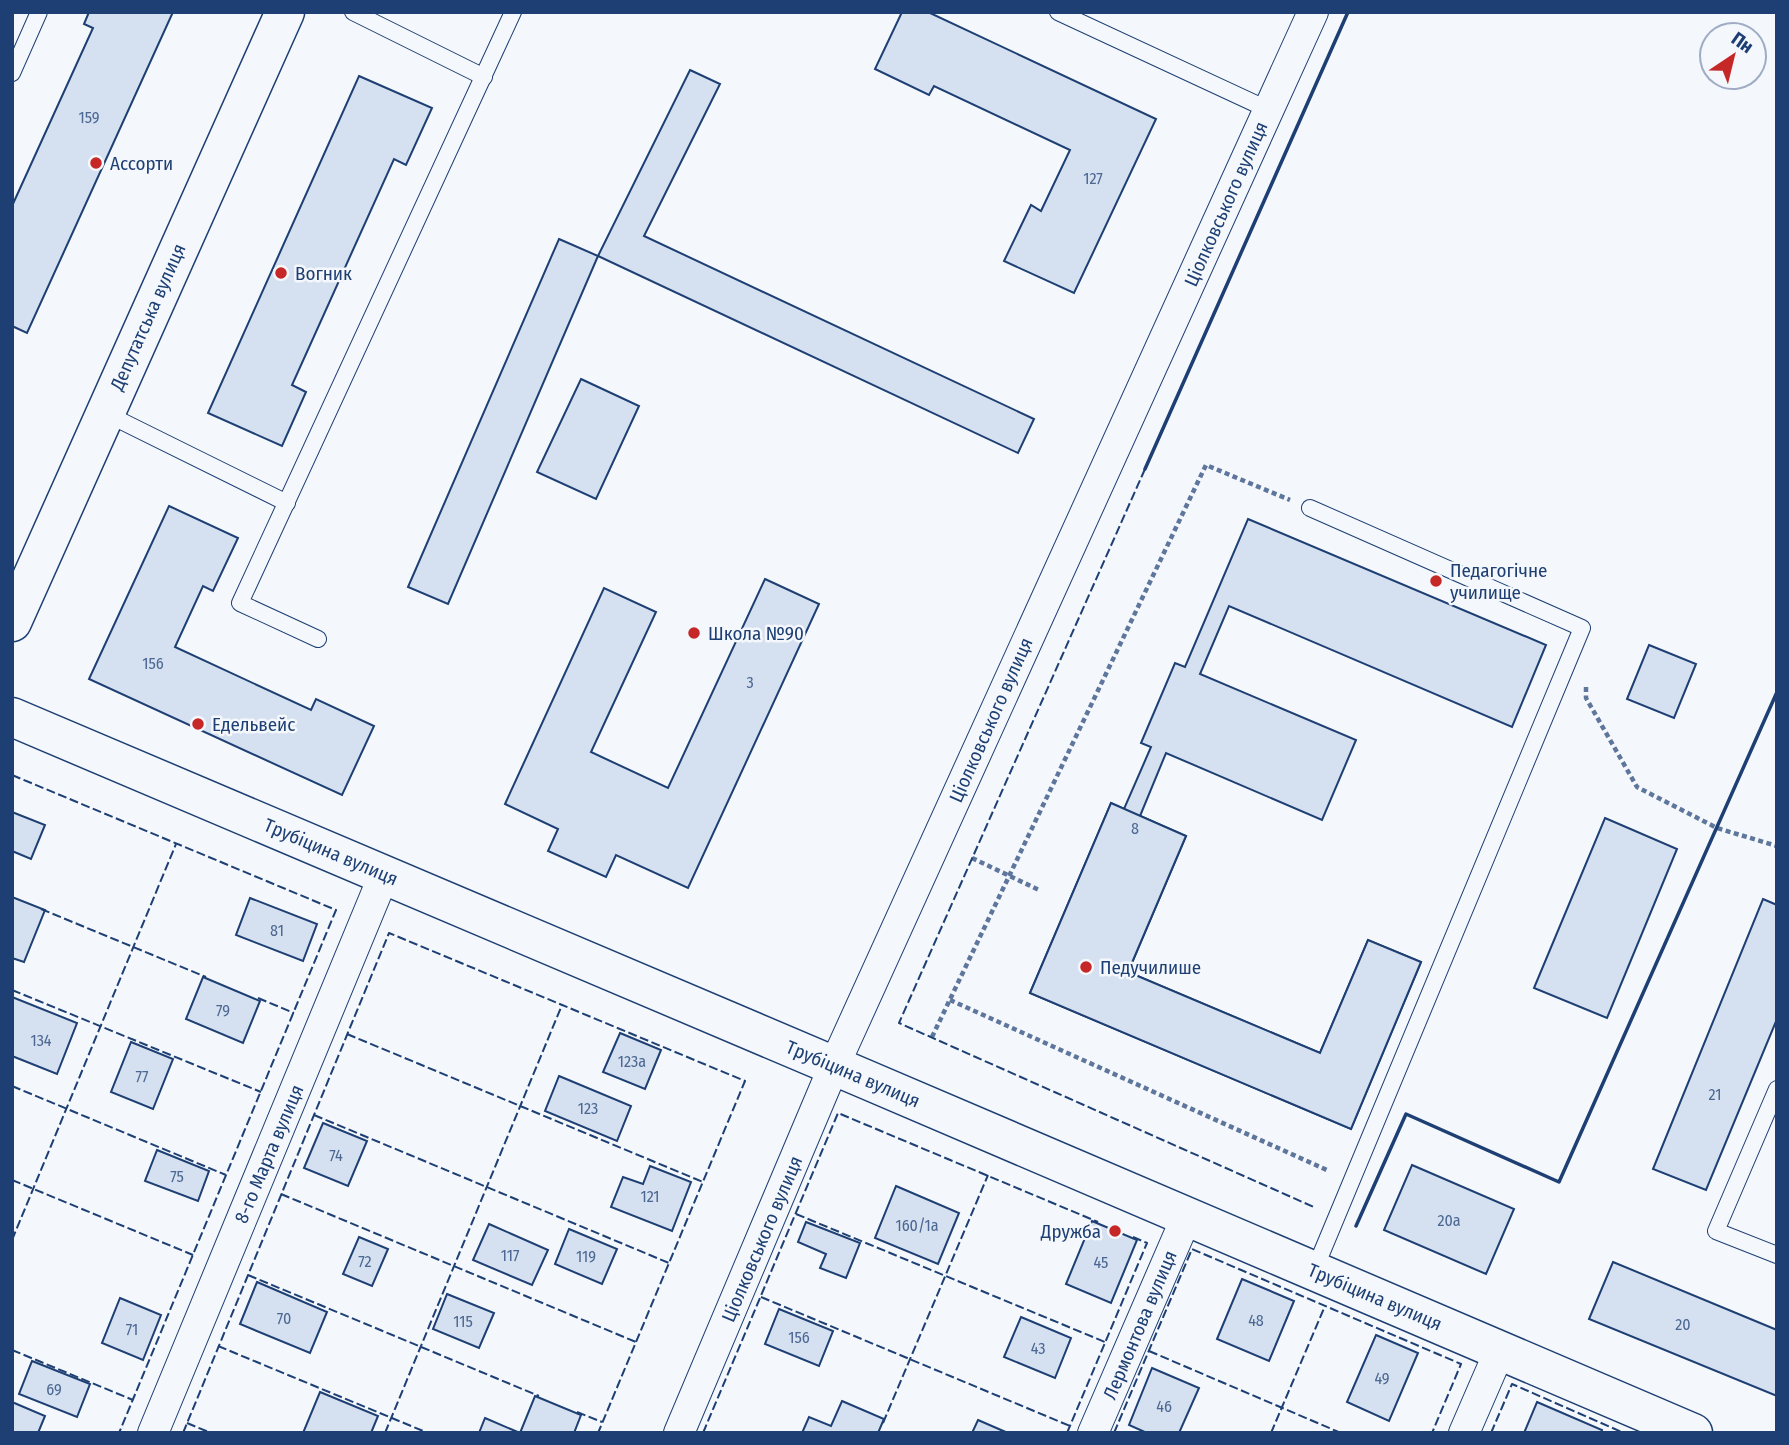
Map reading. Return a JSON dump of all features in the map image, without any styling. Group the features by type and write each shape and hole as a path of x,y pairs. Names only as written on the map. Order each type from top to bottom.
{"street":[{"name":"Депутатська вулиця","path":"12,621 285,12"},
{"name":"Ціолковського вулиця","path":"679,1433 834,1066 1313,12"},
{"name":"Трубіцина вулиця","path":"12,717 1693,1433"},
{"name":"8-го Марта вулиця","path":"153,1433 384,875"},
{"name":"Лермонтова вулиця","path":"1093,1433 1187,1216"},
{"path":"1464,1433 1500,1350"}],"lane":[{"path":"12,73 39,12"},
{"path":"353,12 484,77"},
{"path":"318,639 240,603 513,12"},
{"path":"1058,12 1269,110"},
{"path":"105,413 286,503"},
{"path":"1310,508 1582,628 1314,1270"},
{"path":"1777,1089 1716,1231 1777,1255"}],"path":[{"path":"932,1037 1206,465 1310,508"},
{"path":"1586,684 1586,698 1637,787 1717,828 1777,846"},
{"path":"972,858 1039,890"},
{"path":"950,1000 1352,1181"}],"building":[{"path":"89,12 173,12 27,333 12,326 12,206 93,28 84,24"},
{"path":"902,12 928,12 1156,119 1074,293 1004,261 1031,205 1041,211 1070,150 934,86 929,95 875,69"},
{"path":"690,70 720,84 644,236 1034,419 1018,453 598,256"},
{"path":"359,76 432,108 406,165 394,159 292,385 306,392 282,446 208,413"},
{"path":"559,239 598,256 448,604 408,587"},
{"path":"581,379 639,406 596,499 537,472"},
{"path":"169,506 238,538 213,591 203,586 175,647 311,710 316,699 374,726 342,795 89,679"},
{"path":"1248,519 1546,645 1512,727 1229,606 1200,674 1356,740 1322,820 1166,753 1140,816 1186,836 1128,972 1320,1053 1368,940 1421,962 1351,1129 1030,993 1111,803 1124,809 1151,747 1141,743 1175,663 1185,667"},
{"path":"765,579 819,604 688,888 616,855 606,877 548,851 558,829 505,804 604,588 656,612 591,752 668,788"},
{"path":"1649,645 1696,664 1674,718 1627,699"},
{"name":"Педучилише","path":"1111,803 1186,836 1128,972 1320,1053 1368,940 1421,962 1351,1129 1030,993"},
{"path":"12,812 45,825 31,859 12,851"},
{"path":"1605,818 1677,849 1607,1018 1534,988"},
{"path":"12,897 45,910 24,962 12,958"},
{"path":"250,898 317,924 303,961 236,935"},
{"path":"1763,899 1777,905 1777,1019 1706,1190 1653,1169"},
{"path":"203,977 260,1001 243,1043 186,1019"},
{"path":"12,997 77,1023 57,1074 12,1056"},
{"path":"620,1033 661,1050 645,1089 603,1072"},
{"path":"131,1042 173,1059 153,1109 111,1092"},
{"path":"559,1076 631,1106 617,1141 545,1111"},
{"path":"323,1123 367,1141 348,1186 304,1168"},
{"path":"157,1150 209,1171 198,1201 145,1181"},
{"path":"1412,1165 1514,1209 1486,1274 1384,1230"},
{"path":"650,1166 691,1182 672,1231 611,1207 623,1177 643,1184"},
{"path":"896,1186 959,1213 938,1264 875,1238"},
{"path":"1092,1221 1137,1240 1111,1303 1066,1284"},
{"path":"806,1222 860,1243 846,1278 820,1268 826,1254 798,1242"},
{"path":"489,1224 548,1250 532,1285 473,1260"},
{"path":"569,1229 617,1249 602,1284 555,1264"},
{"path":"359,1237 388,1249 372,1286 343,1274"},
{"path":"1613,1262 1777,1330 1777,1396 1589,1319"},
{"path":"1242,1279 1294,1301 1269,1361 1217,1339"},
{"path":"257,1282 327,1312 310,1353 240,1324"},
{"path":"447,1294 494,1313 479,1348 433,1329"},
{"path":"120,1298 161,1315 143,1360 102,1343"},
{"path":"779,1309 833,1331 819,1366 765,1344"},
{"path":"1021,1317 1071,1338 1055,1378 1004,1357"},
{"path":"1376,1335 1418,1353 1389,1421 1347,1402"},
{"path":"32,1361 90,1384 77,1417 19,1394"},
{"path":"1152,1368 1199,1388 1179,1433 1147,1433 1129,1425"},
{"path":"320,1392 378,1416 371,1433 303,1433"},
{"path":"535,1396 581,1415 574,1433 520,1433"},
{"path":"842,1401 884,1419 878,1433 802,1433 809,1417 831,1426"},
{"path":"12,1402 45,1416 38,1433 12,1433"},
{"path":"1537,1402 1602,1430 1601,1433 1524,1433"},
{"path":"485,1418 520,1433 479,1433"},
{"path":"978,1420 1008,1433 972,1433"}],"fence":[{"path":"1145,469 899,1023 1316,1208"},
{"path":"12,775 336,910 119,1433"},
{"path":"12,1240 176,844"},
{"path":"41,909 206,977"},
{"path":"183,1433 389,933 745,1081 598,1433"},
{"path":"12,990 261,1092"},
{"path":"258,998 294,1013"},
{"path":"385,1433 562,1005"},
{"path":"347,1034 703,1182"},
{"path":"12,1086 226,1175"},
{"path":"703,1433 838,1113 1098,1222"},
{"path":"314,1115 669,1263"},
{"path":"883,1423 988,1175"},
{"path":"12,1180 193,1255"},
{"path":"281,1194 636,1342"},
{"path":"796,1214 1105,1342"},
{"path":"1067,1433 1147,1243 1133,1237"},
{"path":"1114,1433 1192,1249 1461,1364 1432,1433"},
{"path":"248,1275 539,1396"},
{"path":"761,1297 1070,1426"},
{"path":"1271,1433 1325,1306"},
{"path":"218,1346 428,1433"},
{"path":"12,1350 133,1400"},
{"path":"1149,1351 1341,1433"},
{"path":"1491,1433 1512,1384 1624,1433"},
{"path":"577,1412 602,1422"},
{"path":"187,1423 211,1433"}],"wall":[{"path":"1145,469 1348,12"},
{"path":"1356,1226 1406,1114 1559,1182 1777,692"}],"place":[{"name":"Ассорти","path":"96,163"},
{"name":"Вогник","path":"281,273"},
{"name":"Педагогічне училище","path":"1436,581"},
{"name":"Школа №90","path":"694,633"},
{"name":"Едельвейс","path":"198,724"},
{"name":"Педучилише","path":"1086,967"},
{"name":"Дружба","path":"1115,1231"}]}
